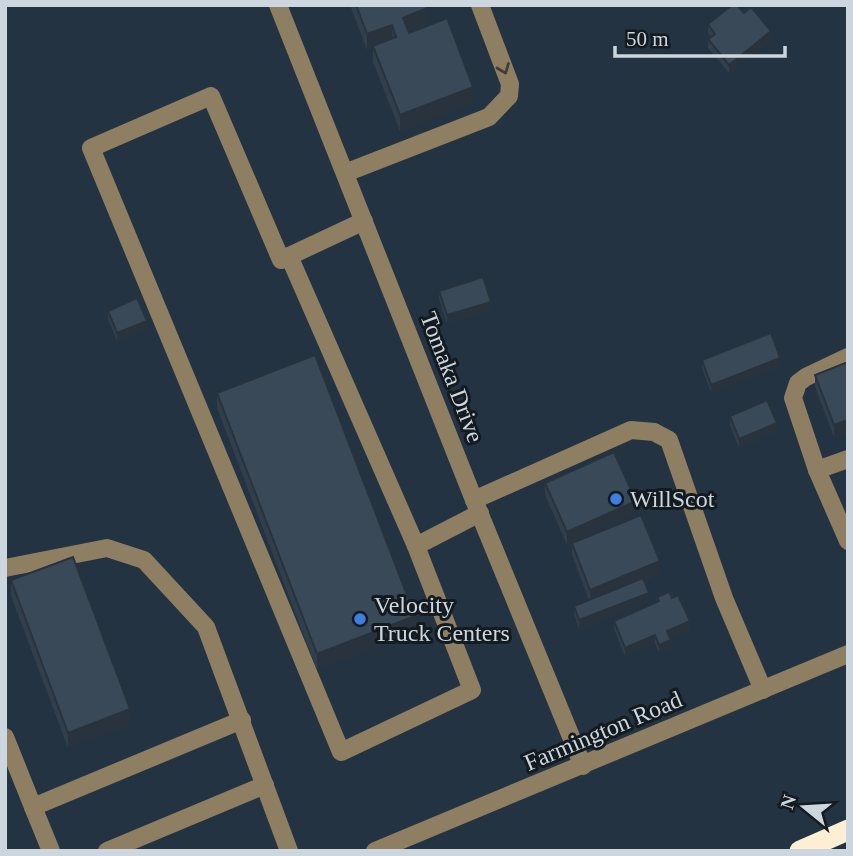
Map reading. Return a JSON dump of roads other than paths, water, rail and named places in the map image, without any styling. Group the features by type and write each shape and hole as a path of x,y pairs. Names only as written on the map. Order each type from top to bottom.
{"highway":[{"path":"800,851 848,830"}],"street":[{"name":"Tomaka Drive","path":"278,5 583,766"},
{"path":"345,173 489,117 509,96 510,84 480,5"},
{"path":"289,256 416,546 472,690 341,752 91,148 211,96 281,260 289,256 364,221"},
{"path":"848,357 806,377 798,383 793,398 817,470 848,541"},
{"path":"416,546 477,507 631,430 654,432 669,440 724,598 764,690"},
{"path":"817,470 848,459"},
{"path":"5,568 107,548 145,560 206,627 289,851"},
{"name":"Farmington Road","path":"376,851 848,654"},
{"path":"33,807 242,720"},
{"path":"5,737 51,851"},
{"path":"107,851 265,785"}],"place":[{"name":"WillScot","path":"616,499"},
{"name":"Velocity Truck Centers","path":"360,619"}]}
